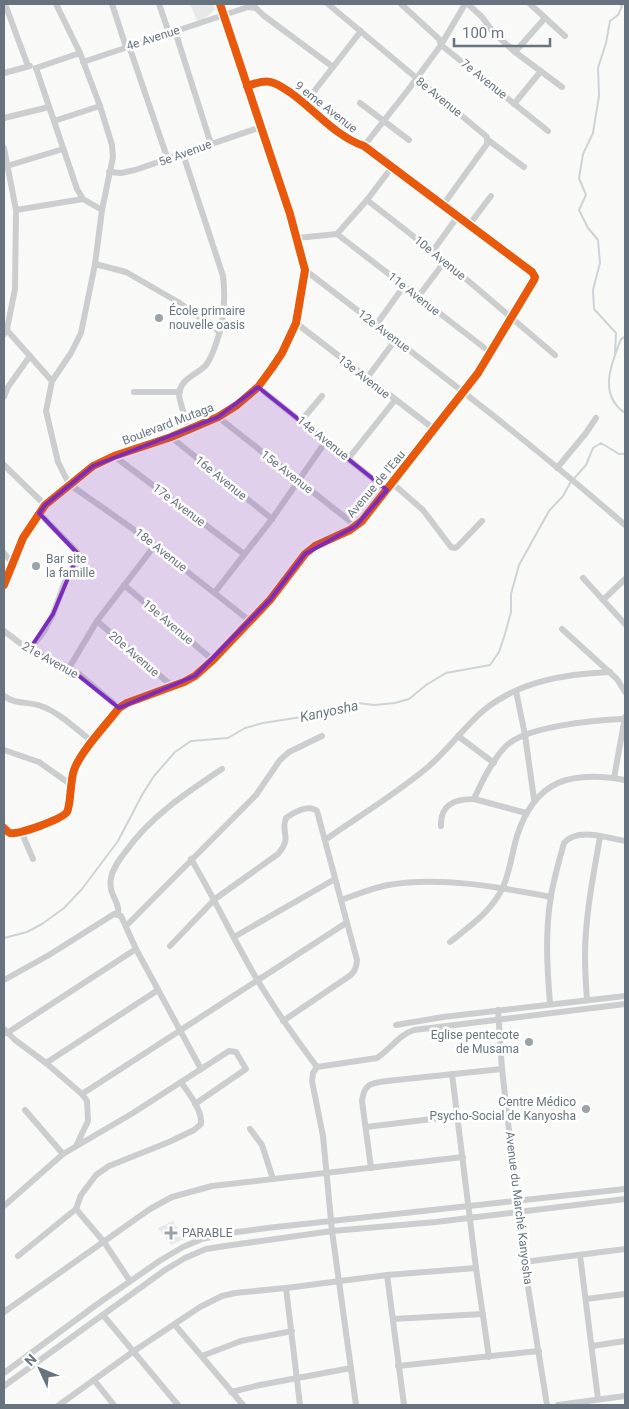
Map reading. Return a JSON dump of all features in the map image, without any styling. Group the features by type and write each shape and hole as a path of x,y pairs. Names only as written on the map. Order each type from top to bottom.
{"street":[{"path":"5,4 28,66"},
{"path":"56,4 80,53 100,106 112,145 113,157 81,333 71,353 52,381 46,411 58,462 70,484"},
{"path":"112,4 168,160"},
{"path":"159,4 172,32 211,144"},
{"name":"Boulevard Mutaga","path":"4,585 23,538 45,505 93,466 114,456 171,437 218,418 237,405 258,387 282,353 296,323 305,270 297,238 220,4"},
{"name":"8e Avenue","path":"328,4 477,128 488,140 524,167"},
{"name":"7e Avenue","path":"401,4 439,39 442,45 548,131"},
{"path":"364,146 442,45 467,4 515,52 562,87"},
{"path":"530,4 565,36"},
{"name":"4e Avenue","path":"83,62 248,7 256,8 333,67"},
{"path":"515,52 545,18"},
{"path":"305,103 361,32"},
{"path":"4,73 28,66 36,68 80,53"},
{"path":"36,68 77,189 82,199 102,210"},
{"path":"514,104 542,71"},
{"name":"9 eme Avenue","path":"247,86 260,82 270,82 286,90 305,103 340,135 364,146"},
{"path":"360,103 409,140"},
{"path":"54,122 100,106"},
{"path":"4,118 49,107"},
{"name":"5e Avenue","path":"109,172 121,173 168,160 261,127"},
{"path":"442,204 482,151 488,140"},
{"name":"Avenue de l'Eau","path":"4,828 11,833 21,831 59,818 66,812 69,803 70,784 75,768 82,756 120,708 136,699 195,676 250,621 284,583 305,554 315,546 356,526 388,490 491,353 511,316 534,280 534,274 364,146"},
{"path":"4,148 16,210 15,289 5,330 52,381"},
{"path":"8,166 63,149"},
{"path":"183,154 223,276 225,294 225,310 220,332 211,356 206,365 188,378 182,385 179,395 189,430"},
{"path":"297,238 337,234 367,200 392,167"},
{"path":"469,225 491,196"},
{"path":"16,210 82,199"},
{"name":"10e Avenue","path":"367,200 511,316 555,355"},
{"path":"432,252 458,216"},
{"name":"11e Avenue","path":"337,234 491,353"},
{"path":"418,297 445,262"},
{"path":"95,264 126,272 178,302 220,332"},
{"name":"12e Avenue","path":"305,270 463,391 625,525"},
{"path":"376,325 404,286"},
{"name":"13e Avenue","path":"296,323 434,429"},
{"path":"367,378 396,340"},
{"path":"4,396 8,387 30,356"},
{"name":"14e Avenue","path":"258,387 388,490"},
{"path":"134,392 180,392"},
{"path":"301,421 322,396"},
{"path":"348,459 395,400"},
{"name":"15e Avenue","path":"218,418 356,526"},
{"path":"558,468 596,418"},
{"name":"16e Avenue","path":"171,437 272,519"},
{"path":"215,592 272,519 326,441"},
{"name":"17e Avenue","path":"114,456 244,554"},
{"path":"4,464 45,505"},
{"path":"392,483 423,510 451,547 455,548 458,546 482,521"},
{"name":"18e Avenue","path":"70,484 155,545 250,621"},
{"path":"29,650 43,633 53,614 67,576 77,556 77,552 39,513"},
{"path":"69,668 97,621 155,545"},
{"path":"4,553 12,563"},
{"path":"583,578 625,624"},
{"path":"604,600 625,578"},
{"name":"19e Avenue","path":"124,584 213,660"},
{"name":"20e Avenue","path":"97,621 172,686"},
{"path":"562,629 610,672 625,692"},
{"name":"21e Avenue","path":"4,631 29,650 69,668 120,708"},
{"path":"325,840 428,767 483,711 498,700 533,683 580,674 610,672"},
{"path":"516,691 534,799"},
{"path":"4,696 19,703 33,703 43,706 93,742"},
{"path":"474,799 494,763 513,740 562,725 625,717 614,778"},
{"path":"126,926 256,795 280,760 289,752 322,736"},
{"path":"458,736 494,763"},
{"path":"4,750 38,762 70,784"},
{"path":"118,914 119,908 110,890 111,878 116,865 144,828 181,796 222,769"},
{"path":"450,942 482,915 503,887 517,835 526,812 534,799 546,789 561,781 579,777 625,780"},
{"path":"441,826 443,810 457,801 474,799 526,812"},
{"path":"170,946 215,899 278,854 284,847 286,839 284,823 286,818 309,807 313,808 316,811 325,840 357,960 354,973 283,1021"},
{"path":"21,831 33,859"},
{"path":"550,1003 547,968 548,924 551,897 564,843 568,838 581,834 625,841"},
{"path":"587,1000 586,929 590,891 600,837"},
{"path":"192,859 257,980 283,1021 317,1067"},
{"path":"234,937 335,879"},
{"path":"341,900 386,886 410,882 503,887 551,897"},
{"path":"4,980 49,955 114,914 118,914"},
{"path":"118,914 121,916 136,949 201,1069"},
{"path":"82,1094 346,923"},
{"path":"78,1144 88,1120 87,1101 82,1094 46,1063 5,1031 136,949"},
{"path":"46,1063 158,990"},
{"path":"396,1025 550,1003 625,996"},
{"path":"356,1405 332,1231 323,1136 312,1081 313,1073 317,1067 377,1058 404,1033 414,1030 625,1004"},
{"name":"Avenue du Marché Kanyosha","path":"498,1010 502,1069 524,1262 547,1405"},
{"path":"4,1206 63,1154 233,1050 246,1069 195,1104"},
{"path":"371,1168 362,1101 363,1093 367,1087 374,1083 387,1081 502,1069"},
{"path":"452,1074 469,1217 489,1357"},
{"path":"18,1256 76,1210 81,1195 96,1175 109,1166 177,1138 194,1130 201,1124 201,1118 195,1104 181,1082"},
{"path":"25,1110 63,1154"},
{"path":"366,1128 457,1116"},
{"path":"250,1129 262,1145 273,1179"},
{"path":"4,1312 150,1208 172,1197 212,1186 463,1157"},
{"path":"4,1373 130,1281 183,1247 202,1239 230,1233 625,1189"},
{"path":"4,1386 165,1270 185,1258 206,1250 332,1231 625,1199"},
{"path":"76,1210 104,1242 130,1281"},
{"path":"524,1262 625,1249"},
{"path":"580,1255 598,1399"},
{"path":"59,1405 134,1351 200,1307 222,1296 253,1290 286,1288 387,1275 476,1268"},
{"path":"387,1275 404,1405"},
{"path":"286,1288 300,1405"},
{"path":"586,1299 625,1294"},
{"path":"393,1319 483,1314"},
{"path":"103,1315 178,1405"},
{"path":"175,1325 243,1405"},
{"path":"202,1356 240,1341 292,1330"},
{"path":"592,1346 625,1342"},
{"path":"398,1366 539,1351"},
{"path":"231,1392 351,1368"},
{"path":"94,1380 114,1405"},
{"path":"558,1405 625,1396"}],"highlighted area":[{"path":"258,387 387,490 356,526 305,554 270,600 195,676 119,708 69,668 29,650 53,614 78,554 39,513 45,505 93,466 218,417"}],"shaded area":[{"path":"190,4 213,4 215,10 198,23"},
{"name":"PARABLE","path":"173,1221 184,1239 171,1245 158,1228"}],"waterway":[{"path":"615,354 616,333 594,309 593,290 600,263 598,240 588,228 579,210 586,195 579,178 583,154 593,133 599,96 598,68 606,43 610,21 618,15 622,6 620,4"},
{"name":"Kanyosha","path":"625,337 621,339 617,349 609,379 612,397 617,406 625,413"},
{"name":"Kanyosha","path":"4,938 27,932 64,908 82,889 118,841 154,776 175,752 191,741 228,738 245,728 263,723 321,714 358,703 374,705 395,703 409,699 426,685 446,673 490,665 499,652 505,634 511,612 511,594 519,565 549,511 563,496 570,483 586,465 593,448 601,443 619,454 625,454"}],"cycle path":[{"path":"4,585 23,538 45,505 93,466 114,456 171,437 218,417 237,405 258,387 272,368 282,353 296,323 305,270 290,214 220,4"},
{"path":"4,828 10,833 22,832 49,822 67,812 74,770 77,763 119,708 127,703 184,682 195,676 213,660 270,600 305,554 315,546 350,530 362,521 478,373 535,277 532,272 364,146 334,129 286,90 267,82 258,82 247,86"}],"place":[{"name":"École primaire nouvelle oasis","path":"159,318"},
{"name":"Bar site la famille","path":"36,566"},
{"name":"Eglise pentecote de Musama","path":"529,1042"},
{"name":"Centre Médico Psycho-Social de Kanyosha","path":"586,1109"},
{"name":"PARABLE","path":"171,1233"}]}
